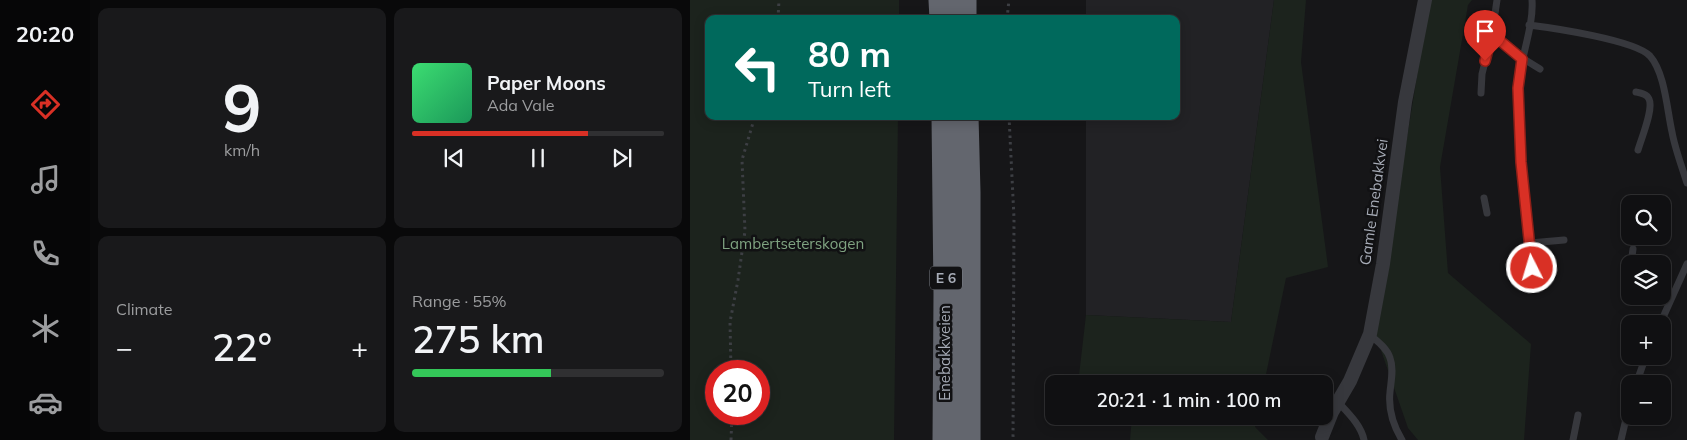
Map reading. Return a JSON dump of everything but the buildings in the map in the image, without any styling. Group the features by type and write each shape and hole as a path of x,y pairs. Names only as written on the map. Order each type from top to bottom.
{"highway":[{"path":"941,0 942,15"},
{"path":"964,0 964,15"},
{"name":"Enebakkveien","path":"944,120 945,440"},
{"name":"Enebakkveien","path":"966,120 968,440"}],"street":[{"name":"Gamle Enebakkvei","path":"1322,439 1332,412 1350,381 1370,334 1383,264 1405,102 1425,0"}],"lane":[{"path":"1481,93 1482,74 1492,34 1497,0"},
{"path":"1532,0 1518,88 1521,162 1534,281"},
{"path":"1529,26 1567,30 1603,38 1644,51 1650,56 1656,65 1661,79 1672,134 1687,183"},
{"path":"1492,34 1522,59 1540,69"},
{"path":"1636,92 1644,94 1649,98 1650,108 1638,150"},
{"path":"1484,198 1487,213"},
{"path":"1530,243 1564,240"},
{"path":"1632,255 1633,249"},
{"path":"1664,315 1687,264"},
{"path":"1370,334 1386,350 1390,357 1392,378 1389,408 1396,431 1402,440"},
{"path":"1338,402 1357,423 1364,440"},
{"path":"1573,440 1578,415"},
{"path":"1621,440 1625,425"}],"path":[{"path":"778,15 779,0"},
{"path":"1007,15 1009,0"},
{"path":"731,360 730,322 745,231 742,160 754,120"},
{"path":"1009,120 1014,218 1013,440"},
{"path":"731,440 732,425"}],"shaded area":[{"path":"1086,0 1274,0 1231,322 1086,315 1086,120 1180,120 1180,15 1086,15"}],"green space":[{"name":"Lambertseterskogen","path":"690,0 899,0 899,15 705,15 705,120 898,120 894,440 690,440"},
{"path":"1274,0 1306,0 1301,62 1328,267 1286,278 1266,375 1079,375 1086,315 1231,322"},
{"path":"1431,0 1472,0 1468,5 1440,167 1448,273 1531,344 1524,440 1418,440 1408,428 1375,333"},
{"path":"1131,425 1255,425 1255,427 1268,440 1130,440"}],"route":[{"path":"1485,61 1492,34 1522,59 1518,88 1518,106 1524,198 1530,233 1532,268"}]}
